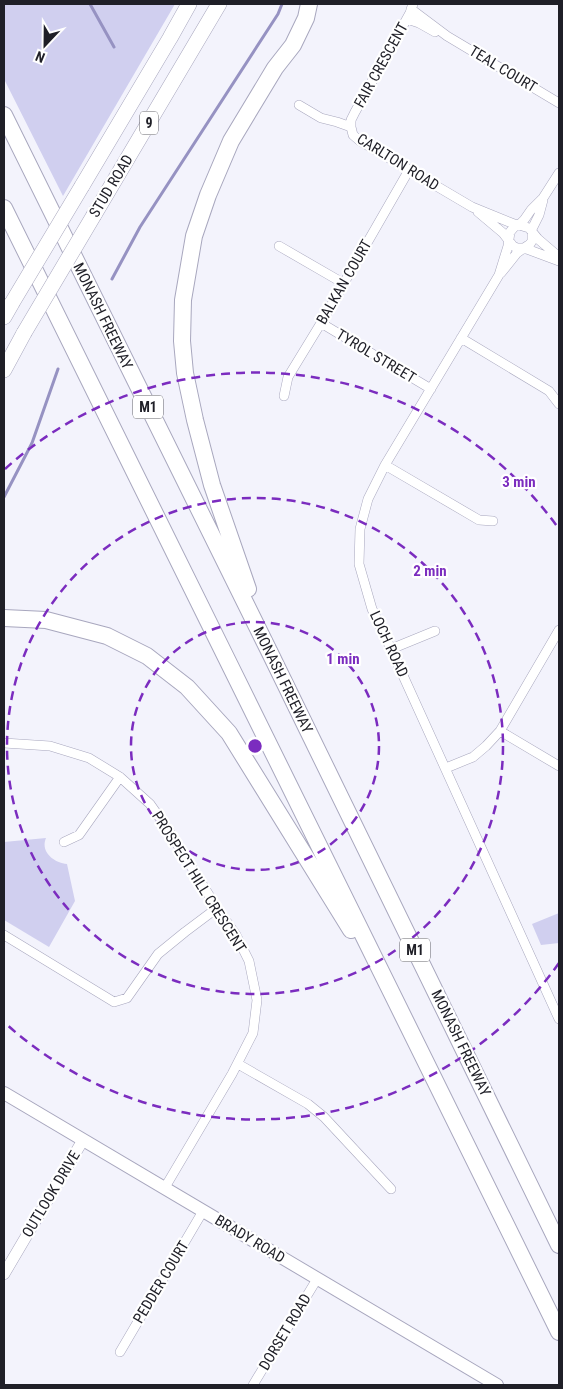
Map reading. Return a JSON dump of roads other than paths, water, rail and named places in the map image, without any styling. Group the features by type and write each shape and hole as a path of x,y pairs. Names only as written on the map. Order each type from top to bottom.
{"highway":[{"name":"STUD ROAD","path":"4,317 189,4"},
{"name":"STUD ROAD","path":"4,370 219,4"},
{"path":"275,68 298,4"},
{"path":"271,654 212,485 195,420 185,373 182,341 183,300 194,236 208,195 231,141 275,68 293,45 306,18 309,4"},
{"name":"MONASH FREEWAY","path":"4,115 271,654 559,1245"},
{"name":"M1","path":"4,208 559,1332"},
{"path":"4,618 46,620 107,636 146,656 187,687 229,733 405,1017"}],"main road":[{"name":"BRADY ROAD","path":"4,1093 497,1385"}],"street":[{"name":"FAIR CRESCENT","path":"351,127 351,120 355,112 407,19 412,6"},
{"name":"TEAL COURT","path":"412,6 447,36"},
{"name":"TEAL COURT","path":"407,19 447,36 559,103"},
{"name":"CARLTON ROAD","path":"299,104 321,118 351,127 354,136 360,141 472,207 519,225"},
{"name":"BALKAN COURT","path":"284,396 288,377 409,170"},
{"path":"559,173 543,198 519,225 515,226 510,232 509,240 516,248 524,248 559,261"},
{"path":"524,248 530,244 533,237 532,229 539,215 543,198"},
{"name":"CARLTON ROAD","path":"472,207 509,240"},
{"path":"519,225 526,226 532,234 559,256"},
{"name":"LOCH ROAD","path":"499,275 509,240"},
{"path":"279,246 343,283"},
{"name":"LOCH ROAD","path":"524,248 517,252 499,275 431,388 368,499 360,529 360,564 372,609 392,649 559,1019"},
{"name":"TYROL STREET","path":"321,322 431,388"},
{"path":"461,338 549,391 559,404"},
{"path":"386,465 479,520 492,521"},
{"path":"446,768 473,757 500,730 559,630"},
{"path":"392,649 435,631"},
{"path":"500,730 559,766"},
{"name":"PROSPECT HILL CRESCENT","path":"4,743 50,746 89,758 120,777 150,804 236,935 249,960 257,1000 253,1032 238,1064 164,1189"},
{"path":"64,842 79,835 120,777"},
{"path":"4,935 114,1002 127,998 158,954 217,908"},
{"path":"238,1064 308,1104 324,1116 391,1189"},
{"name":"OUTLOOK DRIVE","path":"5,1268 83,1140"},
{"name":"PEDDER COURT","path":"120,1352 203,1211"},
{"name":"DORSET ROAD","path":"253,1385 316,1279"}],"waterway":[{"path":"90,4 114,47"},
{"path":"112,279 140,227 278,14 282,4"},
{"path":"4,497 32,443 58,369"}]}
